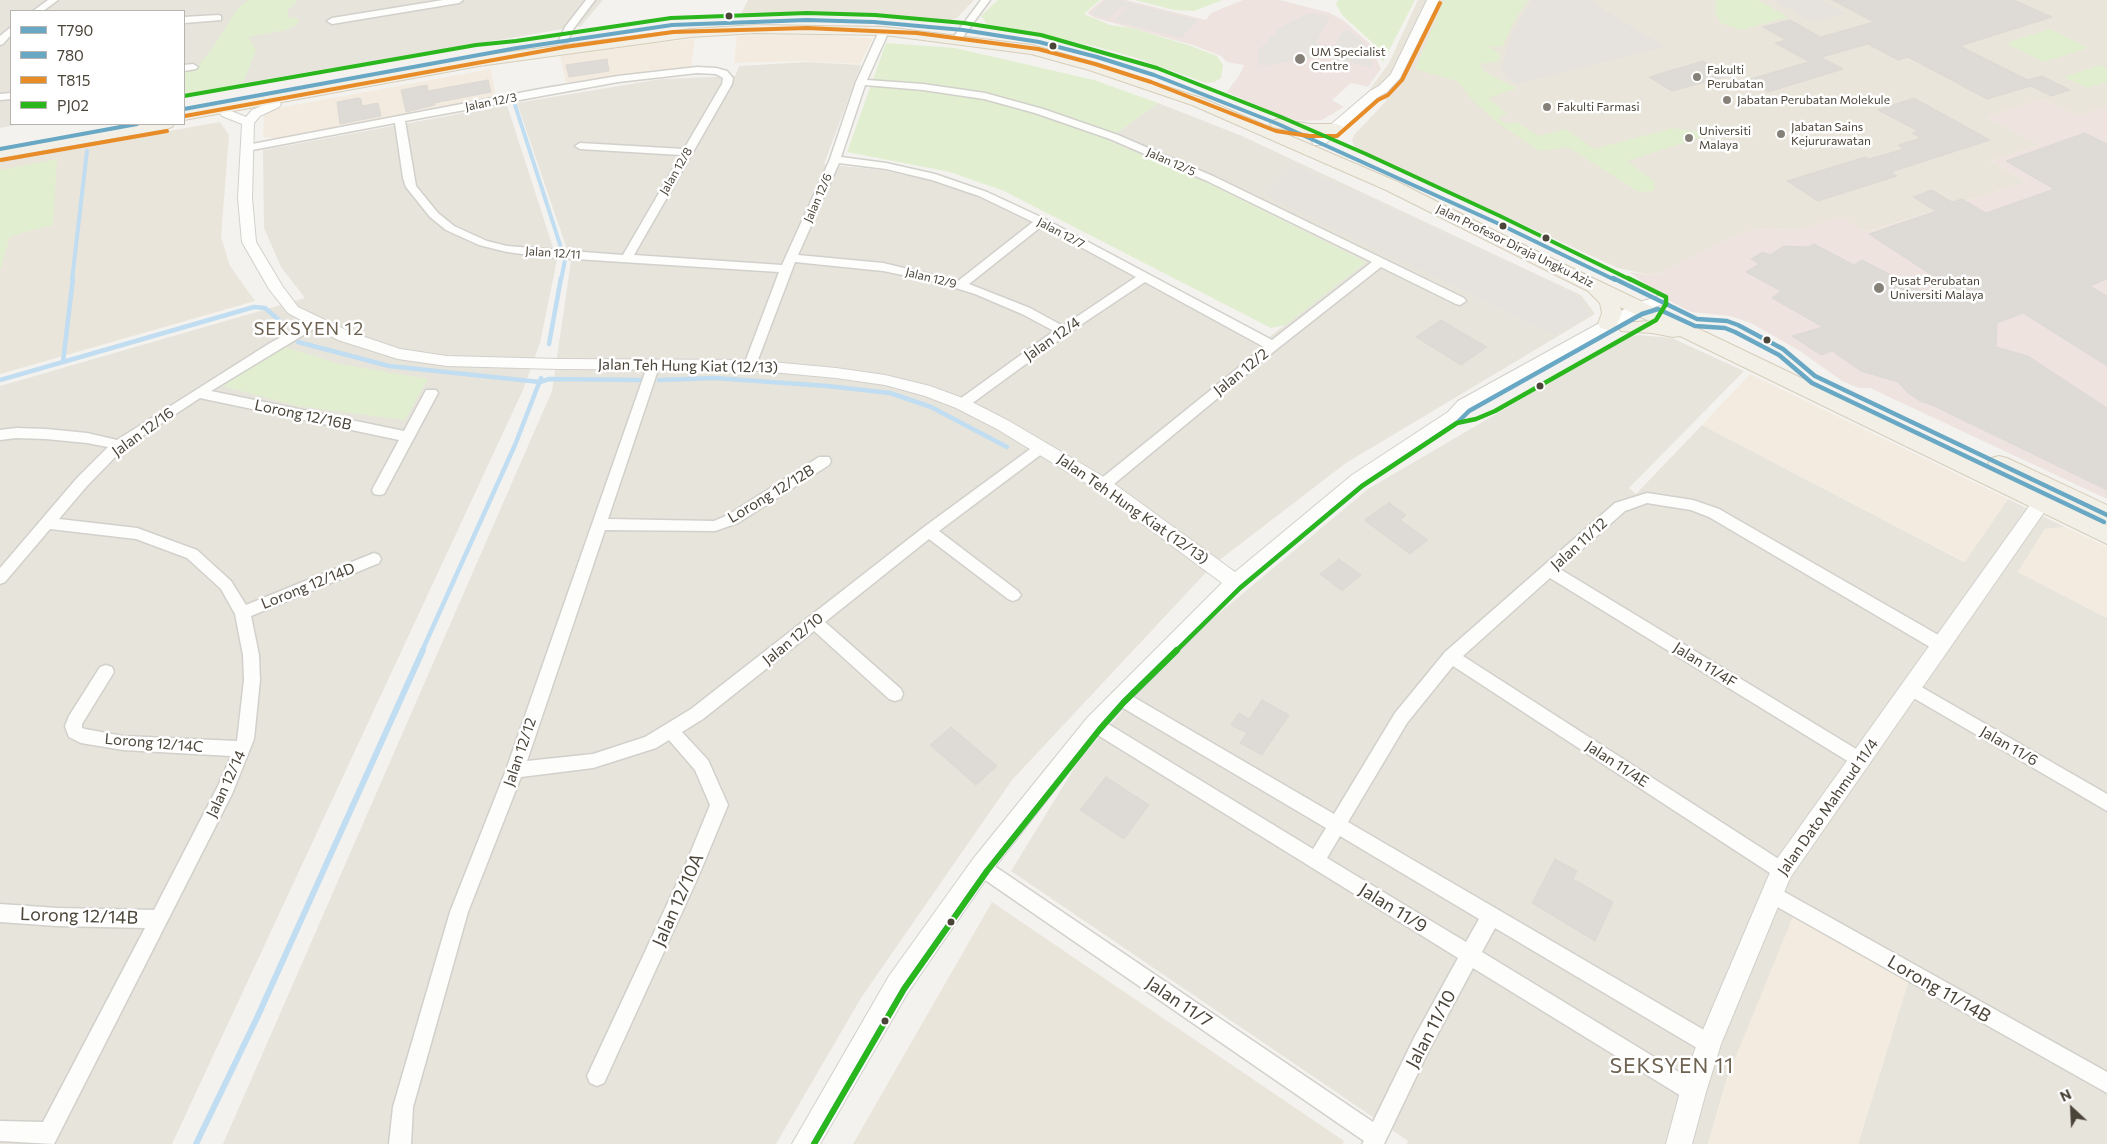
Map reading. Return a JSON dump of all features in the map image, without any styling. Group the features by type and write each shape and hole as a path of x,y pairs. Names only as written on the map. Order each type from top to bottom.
{"main road":[{"name":"Jalan Profesor Diraja Ungku Aziz","path":"518,52 564,40 672,25 807,20 874,22 960,35 1032,50 1094,67 1153,86 1240,119 1498,223 1704,338 2107,535"},
{"name":"Jalan Profesor Diraja Ungku Aziz","path":"185,109 518,52 691,33 755,29 884,31 1039,42 1097,57 1154,75 1278,124 1324,145"},
{"path":"185,104 476,52 518,52"},
{"path":"185,120 478,66 518,52"},
{"name":"Jalan Profesor Diraja Ungku Aziz","path":"185,115 392,74"},
{"path":"1240,119 1324,145 1363,167"},
{"path":"1278,124 1342,131 1346,148 1363,167"},
{"path":"0,137 69,125"},
{"path":"0,142 97,125"},
{"path":"0,149 132,125"},
{"path":"0,153 160,125"},
{"name":"Jalan Profesor Diraja Ungku Aziz","path":"1363,167 1586,281 1650,307 2107,515"},
{"path":"1586,281 1603,293 1610,303 1612,313 1608,324"},
{"path":"1628,327 1652,327 1704,338"}],"street":[{"path":"39,10 54,0"},
{"path":"395,0 396,10"},
{"path":"332,21 459,0"},
{"path":"564,40 570,27 591,0"},
{"path":"960,35 986,0"},
{"path":"1324,145 1383,99 1384,89 1396,75 1433,0"},
{"path":"185,20 218,18"},
{"path":"0,42 10,31"},
{"name":"Jalan 12/6","path":"750,365 788,263 835,159 861,82 884,31"},
{"name":"Jalan 12/3","path":"247,148 540,92 656,74 716,71 724,73 728,78 727,84"},
{"name":"Jalan 12/5","path":"861,82 923,87 985,96 1039,111 1114,137 1210,179 1460,301"},
{"name":"Jalan 12/8","path":"626,258 727,84"},
{"path":"226,113 248,122 256,113 275,104"},
{"name":"Jalan 12/11","path":"400,119 408,178 417,195 434,215 450,228 483,243 507,249 544,253 626,258 788,263"},
{"name":"Jalan Teh Hung Kiat (12/13)","path":"248,122 245,198 249,242 277,289 293,310 344,336 398,354 447,361 559,364 750,365 836,373 885,380 930,392 962,404 1042,447 1103,484 1235,582"},
{"path":"580,146 687,152"},
{"name":"Jalan 12/7","path":"835,159 886,166 935,177 983,194 1041,221 1273,346"},
{"path":"960,285 1041,221"},
{"name":"Jalan 12/2","path":"1103,484 1380,262"},
{"name":"Jalan 12/9","path":"788,263 883,267 960,285 1010,304 1063,331"},
{"name":"Jalan 12/4","path":"962,404 1063,331 1144,277"},
{"path":"806,1144 898,985 981,867 1094,724 1119,697 1235,582 1358,480 1454,416 1464,405 1608,324 1650,307"},
{"path":"1454,416 1474,412 1491,404 1628,327 1650,307"},
{"name":"Jalan 12/16","path":"0,578 82,482 119,445 198,393 316,322"},
{"name":"Jalan 12/12","path":"400,1144 403,1107 459,912 515,770 654,364"},
{"name":"Lorong 12/16B","path":"198,393 408,437"},
{"path":"379,490 431,393"},
{"path":"0,435 16,432 46,434 87,438 119,445"},
{"name":"Jalan 12/10","path":"515,770 593,761 650,743 704,708 929,531 1042,447"},
{"name":"Lorong 12/12B","path":"599,524 715,526 733,519 824,461"},
{"name":"Jalan 11/12","path":"1316,860 1401,718 1451,657 1628,503 1647,498 1682,503 1714,513 1941,645"},
{"name":"Jalan Dato Mahmud 11/4","path":"1679,1144 1693,1092 1709,1044 1782,871 2041,503"},
{"name":"Jalan 12/14","path":"46,1138 226,789 243,749 248,728 252,680 251,656 242,613 226,585 192,554 137,534 48,523"},
{"path":"929,531 1013,595"},
{"name":"Lorong 12/14D","path":"242,613 374,559"},
{"name":"Jalan 11/4F","path":"1550,570 1860,760"},
{"path":"814,622 895,694"},
{"name":"Jalan 11/4E","path":"1451,657 1782,871"},
{"name":"Lorong 12/14C","path":"106,672 73,726 75,732 81,736 123,743 243,749"},
{"name":"Jalan 11/6","path":"1911,688 2107,804"},
{"path":"1119,697 1709,1044"},
{"name":"Jalan 11/9","path":"1094,724 1693,1092"},
{"name":"Jalan 12/10A","path":"597,1076 693,869 718,805 702,765 670,730"},
{"name":"Jalan 11/7","path":"981,867 1374,1141"},
{"name":"Lorong 11/14B","path":"1772,894 2107,1084"},
{"name":"Lorong 12/14B","path":"0,913 58,917 158,919"},
{"name":"Jalan 11/10","path":"1374,1141 1422,1043 1491,916"},
{"path":"0,1131 46,1138"}],"shaded area":[{"path":"0,0 603,0 581,26 185,93 185,10 10,10 10,125 16,125 0,128"},
{"path":"748,0 974,0 957,18 945,22 849,14 741,14"},
{"name":"UM Specialist Centre","path":"1102,0 1126,0 1206,20 1211,13 1243,0 1280,0 1330,13 1343,20 1370,44 1381,69 1368,87 1351,83 1332,100 1344,107 1322,120 1287,119 1227,92 1244,65 1227,62 1221,56 1193,45 1095,18 1087,13"},
{"path":"1106,0 1120,0 1199,20 1181,38 1114,21 1128,7 1122,6 1108,19 1090,14"},
{"name":"Universiti Malaya","path":"1418,0 2107,0 2107,106 2078,116 2043,99 1987,117 2040,145 1991,161 2027,182 1866,232 1841,217 1795,231 1763,228 1737,235 1666,271 1650,275 1618,268 1355,147 1352,141 1354,135 1387,100 1367,93 1389,63"},
{"path":"1532,0 1596,0 1591,2 1665,47 1518,84 1507,79 1502,68 1511,34"},
{"path":"1774,0 1820,0 1846,14 1813,22"},
{"path":"1309,13 1330,16 1316,43 1328,46 1325,54 1313,53 1311,58 1259,65 1258,51 1281,27"},
{"path":"1343,30 1349,30 1364,43 1371,54 1372,67 1327,58"},
{"path":"759,34 822,35 871,38 872,40 860,64 806,61 734,63 737,36"},
{"path":"695,39 691,68 656,70 566,83 560,56 607,48"},
{"path":"807,62 861,65 824,164 881,170 929,180 979,196 1051,231 1259,345 1366,262 1208,183 1107,140 1158,103 1242,136 1581,295 1595,314 1346,463 1213,565 1012,780 861,998 776,1144 223,1144 552,391 571,261 517,103 661,79 735,76 739,66"},
{"path":"491,69 496,97 279,139 263,137 264,114 272,109"},
{"name":"Pusat Perubatan Universiti Malaya","path":"2043,99 2078,116 2107,106 2107,499 1870,388 1859,388 1842,381 1800,351 1751,323 1730,316 1692,312 1685,309 1670,301 1629,272 1650,275 1660,273 1737,235 1763,228 1795,231 1841,217 1867,232 2027,182 1991,161 2039,145 1987,117"},
{"path":"507,105 557,260 540,343 523,390 172,1144 0,1144 0,386 305,298 281,267 264,228 263,150"},
{"path":"220,122 229,135 221,237 230,266 255,301 0,374 0,161"},
{"path":"1295,166 1577,295 1590,316 1554,335 1264,194"},
{"path":"1639,335 1672,338 1744,371 1629,488 1636,494 1702,425 1964,562 2008,499 2065,527 2045,529 2018,572 2107,618 2107,1144 1858,1144 1909,979 1727,1078 1708,1144 1407,1144 1408,1141 1011,871 1081,757 1138,694 1205,625 1368,489 1626,338"},
{"path":"1750,374 2008,499 1965,562 1702,425"},
{"path":"2065,527 2107,547 2107,618 2018,572 2045,529"},
{"path":"992,902 1344,1141 1343,1144 853,1144"},
{"path":"1794,914 1909,979 1858,1144 1708,1144 1727,1078"}],"green space":[{"path":"248,0 298,0 288,10 288,17 299,19 297,25 285,30 248,37 256,50 242,85 185,97 185,73 195,70 214,46 237,9"},
{"path":"998,0 1100,0 1084,14 1110,25 1132,28 1217,56 1223,65 1221,78 1214,82 1206,83 1134,57 1094,46 987,24 981,16"},
{"path":"1135,0 1223,0 1194,11 1174,10"},
{"path":"1338,0 1415,0 1383,62 1374,44 1342,15 1336,4"},
{"path":"1444,0 1528,0 1515,20 1502,47 1488,46 1500,54 1499,61 1480,64 1483,70 1517,88 1488,98 1507,113 1497,118 1506,124 1517,122 1538,136 1566,129 1594,149 1673,128 1698,132 1705,136 1627,161 1654,181 1655,190 1649,192 1637,191 1568,147 1539,151 1495,121 1471,98 1457,81 1415,69"},
{"path":"1716,0 1758,0 1788,17 1741,30 1721,23 1715,12"},
{"path":"2050,29 2088,48 2043,62 2009,45 2009,42"},
{"path":"886,43 955,48 1094,80 1158,103 1107,140 1208,183 1366,262 1286,325 1271,328 1004,191 950,172 847,152"},
{"path":"2100,65 2107,69 2107,82 2087,88 2064,77"},
{"path":"57,159 53,225 10,236 0,271 0,170"},
{"path":"281,346 340,364 428,379 405,420 297,406 219,385"}],"building":[{"path":"1832,0 2014,0 2052,17 1960,46 2028,80 2042,76 2070,90 2051,96 2031,86 1987,99 1908,57 1898,60 1868,44 1808,61 1775,43 1786,40 1763,27 1790,20 1821,37 1874,22"},
{"path":"1822,58 1843,69 1768,92 1747,80"},
{"path":"607,59 609,71 569,77 566,65"},
{"path":"1703,61 1727,76 1672,91 1649,77"},
{"path":"488,80 491,92 434,103 435,105 406,112 401,90 427,85 428,91"},
{"path":"1914,98 1990,140 1891,172 1897,176 1818,201 1787,181 1865,157 1869,159 1904,149 1898,145 1921,138 1912,133 1918,131 1878,110"},
{"path":"361,99 362,106 378,103 381,116 340,124 337,102"},
{"name":"Pusat Perubatan Universiti Malaya","path":"2085,133 2107,144 2107,279 2090,286 2107,296 2107,366 2023,313 1997,323 1996,347 2028,356 2107,408 2107,490 1932,405 1920,401 1908,393 1898,382 1861,371 1832,351 1821,355 1792,336 1823,327 1772,298 1781,291 1746,272 1759,264 1751,259 1763,252 1770,255 1784,246 1808,247 1814,244 1854,265 1862,260 1945,303 1953,289 1869,234 1936,211 1913,197 1932,190 1952,202 1962,199 1986,213 2054,189 2006,161"},
{"path":"1441,320 1487,347 1461,365 1416,337"},
{"path":"1389,503 1406,515 1400,520 1428,540 1410,554 1364,520"},
{"path":"1339,559 1361,575 1342,591 1320,574"},
{"path":"1262,700 1289,715 1262,755 1240,743 1247,733 1231,725 1239,713 1249,719"},
{"path":"951,727 997,766 976,785 930,745"},
{"path":"1106,777 1149,805 1124,839 1080,810"},
{"path":"1555,859 1577,871 1573,879 1613,902 1595,941 1532,903"}],"waterway":[{"path":"514,102 565,260 561,280"},
{"path":"72,280 87,151"},
{"path":"63,362 73,278"},
{"path":"549,344 561,278"},
{"path":"63,362 254,307 265,308 281,322 283,332"},
{"path":"298,342 389,366 539,382"},
{"path":"0,380 63,362"},
{"path":"539,382 541,378"},
{"path":"659,380 715,378 827,386 890,393 931,407 1007,447"},
{"path":"539,382 549,379 642,380"},
{"path":"422,651 515,445 539,382"},
{"path":"196,1144 256,1020 423,650"}],"transit line":[{"name":"T815","path":"185,116 565,47 673,32 807,28 917,33 1038,49 1095,64 1151,82 1276,131 1309,136 1337,136 1378,100 1388,95 1402,80 1440,3"},
{"name":"PJ02","path":"185,96 476,45 516,41 671,18 807,13 875,15 964,23 1041,35 1157,68 1281,117 1366,154 1500,216 1666,297 1666,304 1656,320 1495,411 1476,419 1457,423 1362,486 1240,588 1124,702 1100,729 987,871 904,989 814,1144"},
{"name":"T790","path":"185,109 517,48 672,25 807,20 874,22 963,30 1039,42 1097,57 1154,75 1278,124 1497,223 1697,319 1727,321 1738,325 1783,349 1815,376 2107,515"},
{"name":"T790","path":"0,149 132,125"},
{"name":"T815","path":"1,160 167,131"},
{"name":"780","path":"814,1144 904,989 987,871 1100,729 1124,702 1240,588 1362,486 1458,422 1469,411 1642,314 1658,309 1695,326 1725,328 1735,332 1779,355 1812,383 2104,522"}],"place":[{"name":"UM Specialist Centre","path":"1300,59"},
{"name":"Fakulti Perubatan","path":"1697,77"},
{"name":"Jabatan Perubatan Molekule","path":"1727,100"},
{"name":"Fakulti Farmasi","path":"1547,107"},
{"name":"Jabatan Sains Kejururawatan","path":"1781,134"},
{"name":"Universiti Malaya","path":"1689,138"},
{"name":"Pusat Perubatan Universiti Malaya","path":"1879,288"}],"district":[{"name":"SEKSYEN 12","path":"309,329"},
{"name":"SEKSYEN 11","path":"1672,1066"}]}
